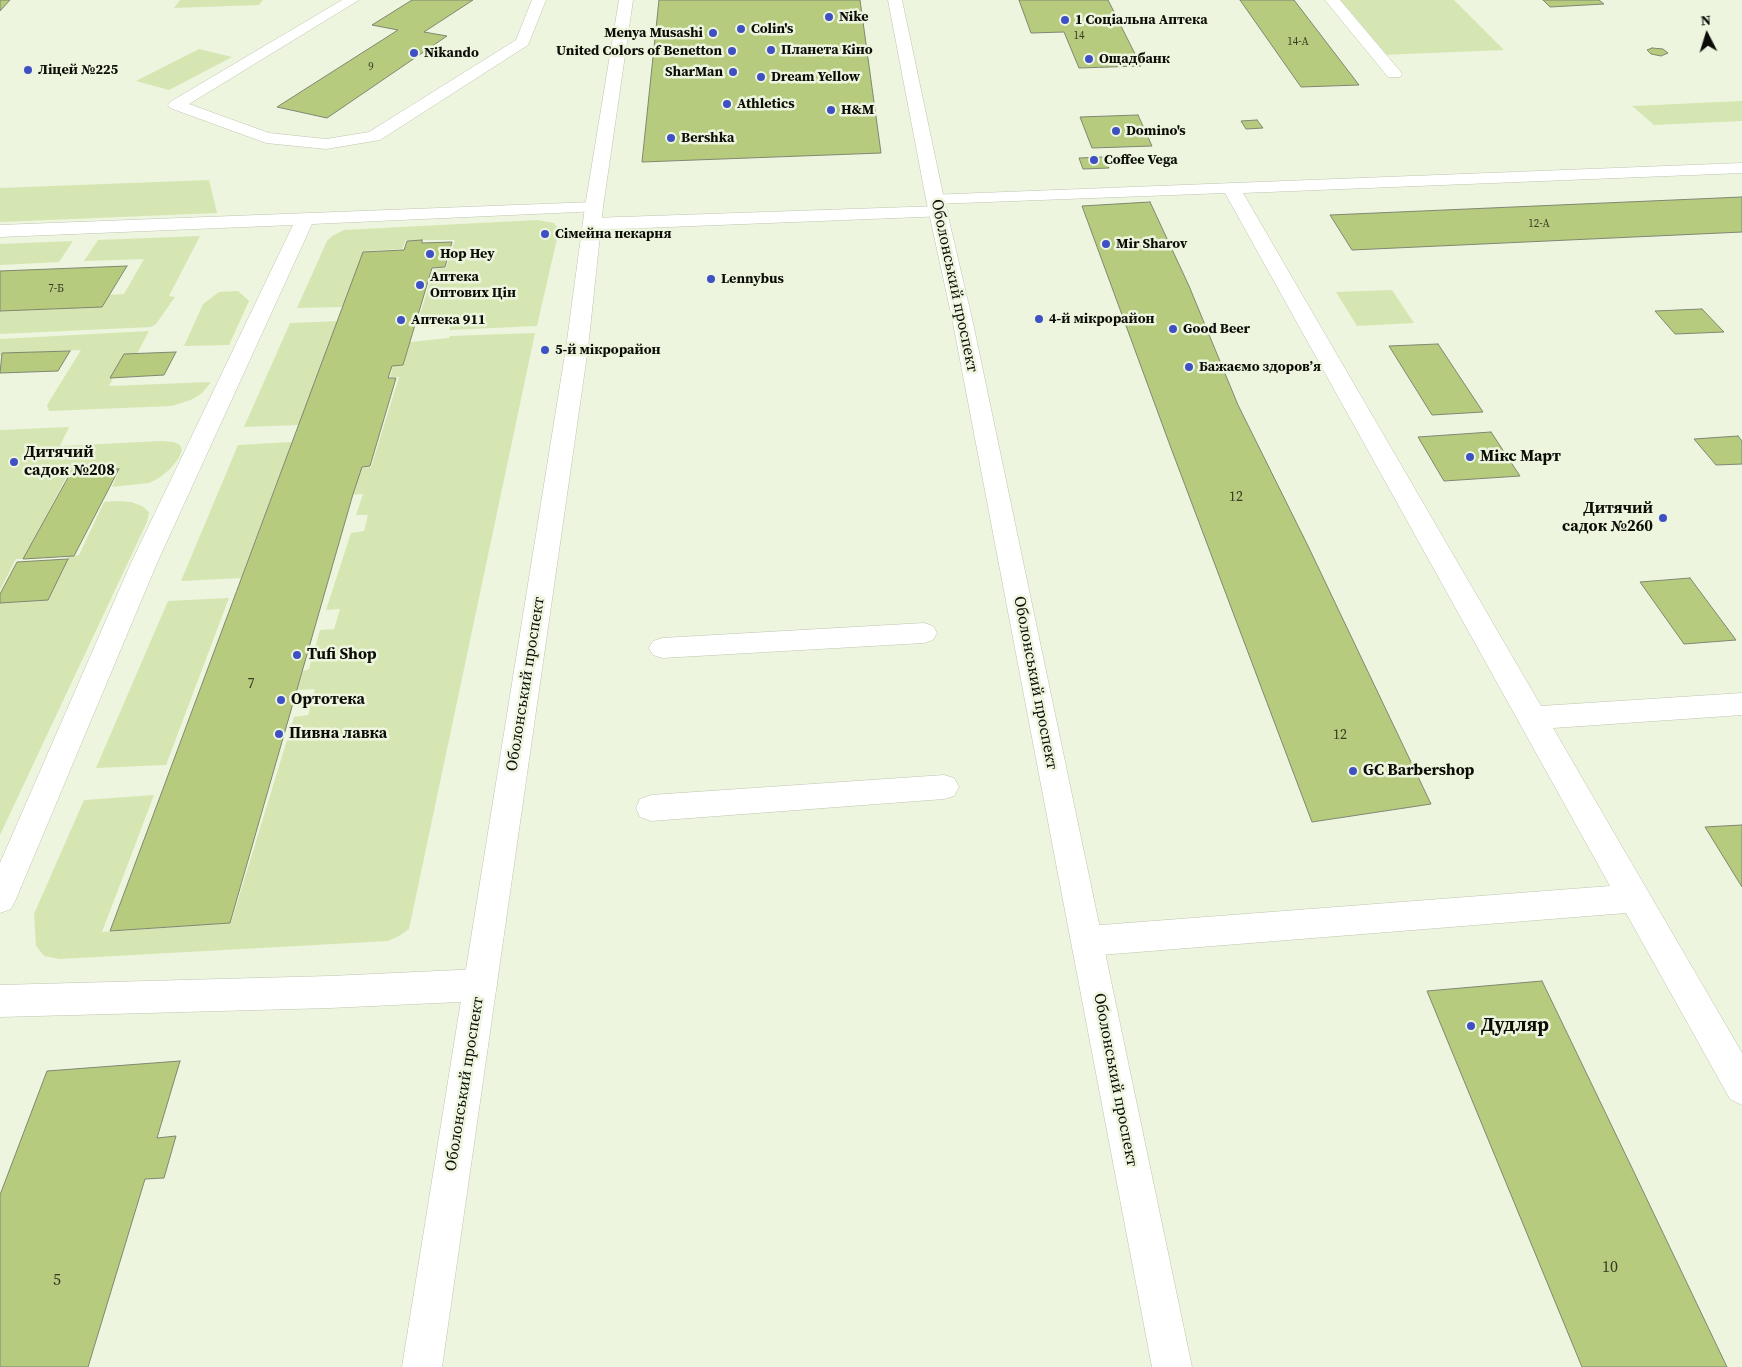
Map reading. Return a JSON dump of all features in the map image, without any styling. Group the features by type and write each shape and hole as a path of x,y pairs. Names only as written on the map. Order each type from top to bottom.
{"main road":[{"path":"352,0 176,105 266,138 326,144 374,136 523,42 539,0"},
{"name":"Оболонський проспект","path":"422,1367 578,348 593,216 626,0"},
{"name":"Оболонський проспект","path":"895,0 963,323 1172,1367"},
{"path":"1332,0 1394,74"},
{"path":"0,231 305,220 593,216 937,205 1231,188 1742,168"},
{"path":"1231,188 1742,1087"},
{"path":"0,899 144,563 305,220"},
{"path":"662,648 924,633"},
{"path":"1532,718 1742,704"},
{"path":"651,808 944,787"},
{"path":"1088,941 1634,898"},
{"path":"0,1001 320,992 480,985"}],"green space":[{"path":"180,0 263,0 259,5 174,8"},
{"path":"1337,0 1454,0 1504,50 1382,55"},
{"path":"199,49 232,57 169,90 136,81"},
{"path":"1742,101 1742,121 1654,125 1632,106"},
{"path":"209,180 217,213 0,222 0,188"},
{"path":"537,220 554,223 559,230 537,326 450,330 450,326 423,327 423,324 417,324 434,269 446,268 455,240 406,240 402,249 365,251 343,307 297,308 327,241 344,230"},
{"path":"200,236 169,296 175,297 156,324 151,327 0,334 0,300 124,294 144,259 84,261 98,240"},
{"path":"73,241 59,262 0,265 0,244"},
{"path":"1392,290 1414,323 1357,326 1336,292"},
{"path":"238,291 249,301 229,345 184,346 203,304 219,292"},
{"path":"340,321 300,425 244,427 290,323"},
{"path":"149,331 128,371 116,372 109,386 211,382 202,393 193,399 172,406 49,411 47,405 81,350 2,354 0,356 0,339"},
{"path":"535,333 409,929 388,941 60,959 44,956 36,946 34,914 84,800 154,795 102,932 231,923 294,717 308,715 315,689 297,690 303,671 309,669 320,630 334,629 340,609 326,610 351,533 364,531 368,515 356,515 363,494 352,495 359,468 371,467 399,377 390,377 393,366 403,365 410,342 449,338 450,336"},
{"path":"69,427 60,446 162,441 174,442 180,445 182,450 179,458 169,470 149,483 112,487 120,469 69,472 24,559 16,559 0,590 0,430"},
{"path":"292,442 241,578 181,581 238,445"},
{"path":"104,502 131,502 142,506 149,512 147,522 0,835 0,602 46,599 68,557 79,555"},
{"path":"229,598 166,765 96,768 168,601"}],"building":[{"path":"0,0 10,0 0,11"},
{"path":"412,0 473,0 424,32 447,36 327,118 277,107 398,30 372,25"},
{"name":"Dream Yellow","path":"659,0 860,0 881,153 642,162"},
{"path":"1019,0 1108,0 1141,66 1079,68 1064,32 1031,33"},
{"path":"1240,0 1294,0 1359,85 1301,87"},
{"path":"1543,0 1599,0 1604,4 1550,7"},
{"path":"1652,48 1663,49 1668,53 1661,56 1651,54 1647,50"},
{"name":"Domino's","path":"1138,115 1152,146 1092,148 1080,117"},
{"path":"1257,120 1263,128 1246,129 1241,121"},
{"path":"1104,157 1109,168 1083,169 1079,158"},
{"path":"1742,197 1742,232 1352,250 1330,215"},
{"path":"1150,202 1189,286 1238,405 1308,546 1431,804 1312,822 1082,206"},
{"path":"422,240 422,243 452,242 445,267 432,268 403,365 392,366 388,378 396,378 370,466 362,467 353,494 230,923 110,931 363,252 404,250 407,241"},
{"path":"127,266 102,307 0,311 0,271"},
{"path":"1702,309 1724,332 1675,334 1655,311"},
{"path":"1438,344 1483,412 1432,415 1389,346"},
{"path":"70,351 58,371 0,373 2,353"},
{"path":"176,352 164,375 110,378 124,354"},
{"path":"1491,432 1520,476 1444,481 1418,437"},
{"path":"1738,436 1742,441 1742,464 1716,465 1694,439"},
{"path":"119,469 74,556 23,559 71,472"},
{"path":"68,559 48,600 0,603 0,594 17,562"},
{"path":"1690,578 1736,640 1684,644 1640,582"},
{"path":"1742,825 1742,887 1705,827"},
{"path":"1542,981 1727,1367 1582,1367 1427,991"},
{"path":"180,1061 157,1138 176,1136 164,1178 145,1179 88,1367 0,1367 0,1195 47,1071"}],"place":[{"name":"Nike","path":"829,17"},
{"name":"1 Соціальна Аптека","path":"1065,20"},
{"name":"Colin's","path":"741,29"},
{"name":"Menya Musashi","path":"713,33"},
{"name":"Планета Кіно","path":"771,50"},
{"name":"United Colors of Benetton","path":"732,51"},
{"name":"Nikando","path":"414,53"},
{"name":"Ощадбанк","path":"1089,59"},
{"name":"Ліцей №225","path":"28,70"},
{"name":"SharMan","path":"733,72"},
{"name":"Dream Yellow","path":"761,77"},
{"name":"Athletics","path":"727,104"},
{"name":"H&M","path":"831,110"},
{"name":"Domino's","path":"1116,131"},
{"name":"Bershka","path":"671,138"},
{"name":"Coffee Vega","path":"1094,160"},
{"name":"Сімейна пекарня","path":"545,234"},
{"name":"Mir Sharov","path":"1106,244"},
{"name":"Hop Hey","path":"430,254"},
{"name":"Lennybus","path":"711,279"},
{"name":"Аптека Оптових Цін","path":"420,285"},
{"name":"4-й мікрорайон","path":"1039,319"},
{"name":"Аптека 911","path":"401,320"},
{"name":"Good Beer","path":"1173,329"},
{"name":"5-й мікрорайон","path":"545,350"},
{"name":"Бажаємо здоровʼя","path":"1189,367"},
{"name":"Мікс Март","path":"1470,457"},
{"name":"Дитячий садок №208","path":"14,462"},
{"name":"Дитячий садок №260","path":"1663,518"},
{"name":"Tufi Shop","path":"297,655"},
{"name":"Ортотека","path":"281,700"},
{"name":"Пивна лавка","path":"279,734"},
{"name":"GC Barbershop","path":"1353,771"},
{"name":"Дудляр","path":"1471,1026"}]}
